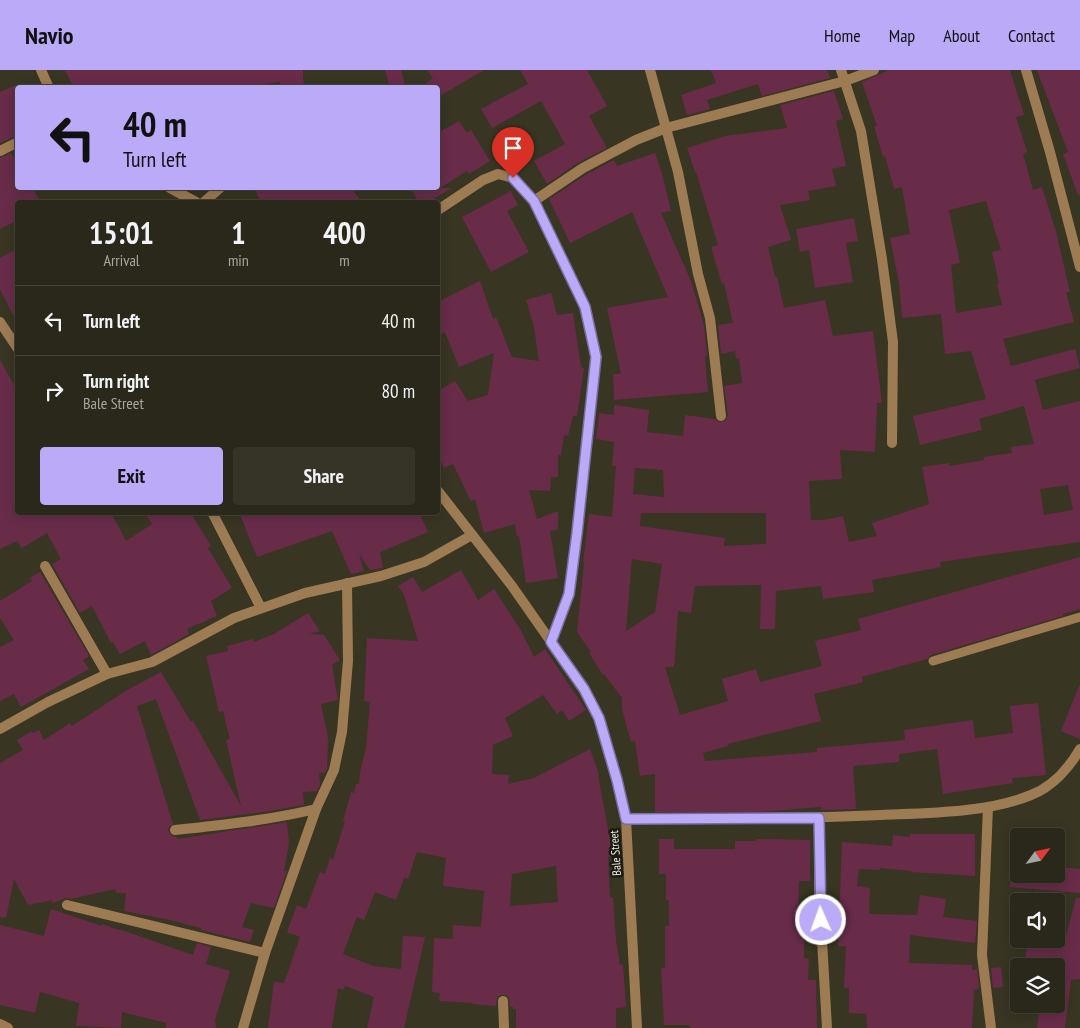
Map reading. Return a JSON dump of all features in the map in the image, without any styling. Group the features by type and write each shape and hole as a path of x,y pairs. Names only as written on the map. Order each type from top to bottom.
{"street":[{"path":"41,70 48,85"},
{"path":"650,70 678,172 698,274 710,318 720,416"},
{"path":"841,70 860,131 884,268 893,342 892,444"},
{"path":"534,201 583,168 636,140 666,128 844,81 874,70"},
{"path":"1026,70 1080,267"},
{"path":"0,151 15,144"},
{"path":"440,209 483,180 498,174 513,178 534,201 585,307 596,357 569,594 551,642"},
{"path":"174,190 192,200"},
{"path":"206,200 218,190"},
{"path":"0,322 15,344"},
{"name":"Bale Street","path":"440,494 512,586 584,689 599,718 626,819 637,1028"},
{"path":"214,515 261,608"},
{"path":"0,729 48,702 107,674 152,662 234,618 305,593 381,576 424,562 472,535"},
{"path":"45,566 107,674"},
{"path":"243,1028 265,953 316,808 334,770 342,732 348,661 347,583"},
{"path":"626,819 819,818 919,814 988,807 1033,794 1054,781 1074,759 1080,749"},
{"path":"988,807 982,955 991,1028"},
{"path":"175,830 258,821 316,808"},
{"path":"819,818 819,887 827,1028"},
{"path":"67,905 265,953"},
{"path":"503,1001 504,1028"},
{"path":"0,1024 8,1028"}],"lane":[{"path":"933,661 1080,617"}],"building":[{"path":"65,70 303,70 304,85 280,85 280,82 256,85 72,85"},
{"path":"385,70 401,70 405,85 389,85"},
{"path":"427,70 484,70 440,96 440,85 423,85 433,78"},
{"path":"520,70 587,70 607,106 589,116 607,148 579,162 547,184 534,161 565,144 541,101 492,128 481,109 528,84"},
{"path":"711,70 827,70 830,78 762,96 758,84 707,100 710,109 687,115 681,95 716,83"},
{"path":"889,70 1010,70 1024,115 1016,117 1027,152 1023,154 1033,190 1042,187 1056,232 1070,292 1066,292 1074,322 1003,339 1011,366 1075,349 1080,368 1035,380 1043,410 1080,401 1080,542 940,562 941,567 872,580 874,592 823,599 821,586 776,591 775,629 760,629 761,585 695,586 691,613 678,611 674,667 665,667 680,715 728,701 722,679 756,669 760,682 822,666 815,641 861,630 858,619 1080,557 1080,609 1063,614 1063,616 931,655 927,659 862,677 863,682 814,694 821,721 728,744 728,746 703,753 705,761 817,752 817,748 905,740 904,730 973,720 975,738 1013,733 1010,706 1038,703 1046,775 1012,778 1013,783 943,794 937,749 899,754 899,762 853,766 856,809 821,810 821,807 759,812 655,812 655,774 640,776 635,741 631,742 622,709 622,698 603,675 589,653 591,652 577,632 589,514 612,517 616,466 612,466 614,442 596,439 599,413 614,415 614,405 649,410 647,432 683,436 685,415 715,419 719,422 725,421 728,415 724,386 742,383 739,358 736,359 735,351 721,354 718,325 733,323 724,283 722,284 711,247 718,245 687,148 725,136 787,128 780,105 834,91 843,119 836,121 846,166 832,169 836,186 808,191 810,200 780,205 791,240 768,247 784,308 825,300 833,336 873,331 882,403 877,403 875,452 840,450 842,479 809,481 811,520 824,520 843,516 849,542 877,536 872,523 929,504 922,467 949,463 949,466 984,460 984,457 1012,453 1011,447 1034,444 1024,406 979,419 982,430 920,445 913,416 986,399 971,351 945,354 941,314 902,318 899,283 890,238 910,234 902,187 894,189 874,126 877,126 862,82","holes":["986,201 1001,250 992,252 1002,305 956,313 951,265 960,263 949,210","635,468 663,470 664,497 633,494","1068,485 1073,510 1044,515 1040,489","641,513 766,513 766,544 724,546 725,538 640,526","632,559 662,564 655,612 626,631"]},
{"path":"1037,70 1080,70 1080,195 1078,195 1063,154 1068,152"},
{"path":"15,85 15,136 0,143 0,92"},
{"path":"459,121 467,133 471,130 490,161 469,174 467,171 440,188 440,132"},
{"path":"11,153 15,160 15,190 34,190 39,200 15,200 15,222 0,229 0,158"},
{"path":"655,153 671,211 661,213 691,281 704,326 708,392 614,400 613,374 621,374 607,308 668,297 632,212 570,243 549,199 587,174 614,160 617,166"},
{"path":"452,188 431,200 418,200 411,190"},
{"path":"255,190 353,190 360,200 260,200"},
{"path":"511,191 518,205 507,211 529,252 491,272 462,217"},
{"path":"854,218 858,241 846,243 853,282 815,288 809,250 800,252 796,229"},
{"path":"15,250 15,319 0,289 0,258"},
{"path":"480,281 493,319 496,317 512,357 539,361 534,327 526,300 551,293 557,315 573,313 581,367 584,368 577,416 573,416 568,436 564,435 561,455 558,455 558,477 551,477 550,491 529,490 537,519 558,511 558,529 550,531 558,578 526,583 519,536 517,536 515,524 484,533 475,499 471,501 453,464 444,468 440,459 440,390 455,381 468,401 488,395 494,353 459,367 445,332 440,335 440,301"},
{"path":"0,360 15,387 15,515 113,515 126,541 152,524 146,515 192,515 211,546 208,548 232,588 211,601 217,616 187,629 189,634 151,655 145,641 120,654 113,642 111,643 92,606 80,613 52,564 61,559 47,533 22,548 17,541 0,549"},
{"path":"240,515 420,515 428,532 380,552 383,568 370,570 359,554 364,571 351,574 332,531 257,557"},
{"path":"461,570 478,600 494,589 520,629 534,657 545,649 586,710 569,721 562,710 557,714 543,695 505,718 513,736 493,745 492,774 509,775 508,784 534,778 590,749 599,775 613,856 608,857 610,898 613,897 620,965 623,964 626,1007 616,1008 616,1028 516,1028 516,1009 510,1007 509,998 506,995 497,997 496,1006 439,1001 440,993 432,992 434,938 453,939 453,925 481,927 484,891 443,886 446,858 417,852 408,879 404,878 396,900 375,892 364,920 357,917 343,954 373,966 401,969 403,936 425,937 404,1028 367,1028 374,997 345,986 343,990 338,988 332,1028 268,1028 274,982 284,983 300,937 287,932 297,905 306,909 320,872 325,874 330,858 333,860 345,821 343,821 351,792 354,793 356,784 359,784 366,748 370,702 364,701 367,638 418,641 404,595 398,586 413,577 422,592","holes":["556,866 558,902 510,906 512,874"]},
{"path":"40,572 89,656 83,660 89,669 21,707 14,694 0,701 0,647 14,640 0,618 0,601 32,581 30,578"},
{"path":"308,613 320,631 309,634 324,635 340,660 332,665 338,700 321,704 328,737 327,769 325,773 319,773 320,784 317,791 303,792 304,805 200,820 156,699 137,706 173,824 168,830 172,836 178,839 287,822 289,843 284,871 287,871 274,908 251,903 242,927 254,930 250,942 170,920 124,911 126,893 116,893 115,889 71,899 66,898 52,903 53,900 28,905 14,879 6,918 0,917 0,763 23,750 17,740 32,731 33,733 39,730 44,740 70,723 72,726 127,690 161,672 191,722 193,721 241,806 226,740 230,739 223,711 219,712 206,656 228,651 227,646 253,639 254,642 274,634"},
{"path":"1080,686 1080,739 1061,731"},
{"path":"910,834 975,834 975,876 880,868 880,870 859,869 857,886 870,888 869,914 917,915 920,895 946,899 943,917 977,921 975,943 910,935 909,963 972,965 972,970 977,969 979,989 974,990 972,1028 867,1028 866,1014 849,1013 849,988 844,988 846,946 838,946 842,842 892,846 893,835 910,837"},
{"path":"659,839 674,839 674,849 735,849 735,841 756,841 756,839 810,840 810,881 799,881 798,918 802,918 804,958 809,959 808,980 816,980 817,1028 690,1028 690,1025 664,1025 661,968 665,968 665,926 669,926 669,900 666,900 666,874 659,874"},
{"path":"1065,868 1080,869 1080,893 1010,887 1011,883 1065,883"},
{"path":"1076,898 1080,898 1080,979 1071,980 1065,1028 1037,1028 1039,1013 1065,1013 1065,958 1026,958 1026,948 1065,948 1066,936"},
{"path":"51,909 102,926 102,924 119,929 193,955 197,943 211,947 206,964 230,971 215,1020 216,1028 166,1028 166,1023 122,1012 121,1028 76,1026 79,1003 40,992 35,1013 0,1005 0,925 44,936"},
{"path":"1001,967 1003,987 993,988 991,968"}],"route":[{"path":"513,178 534,201 585,307 596,357 569,594 551,642 584,689 599,718 626,819 734,820 819,818 821,920"}]}
